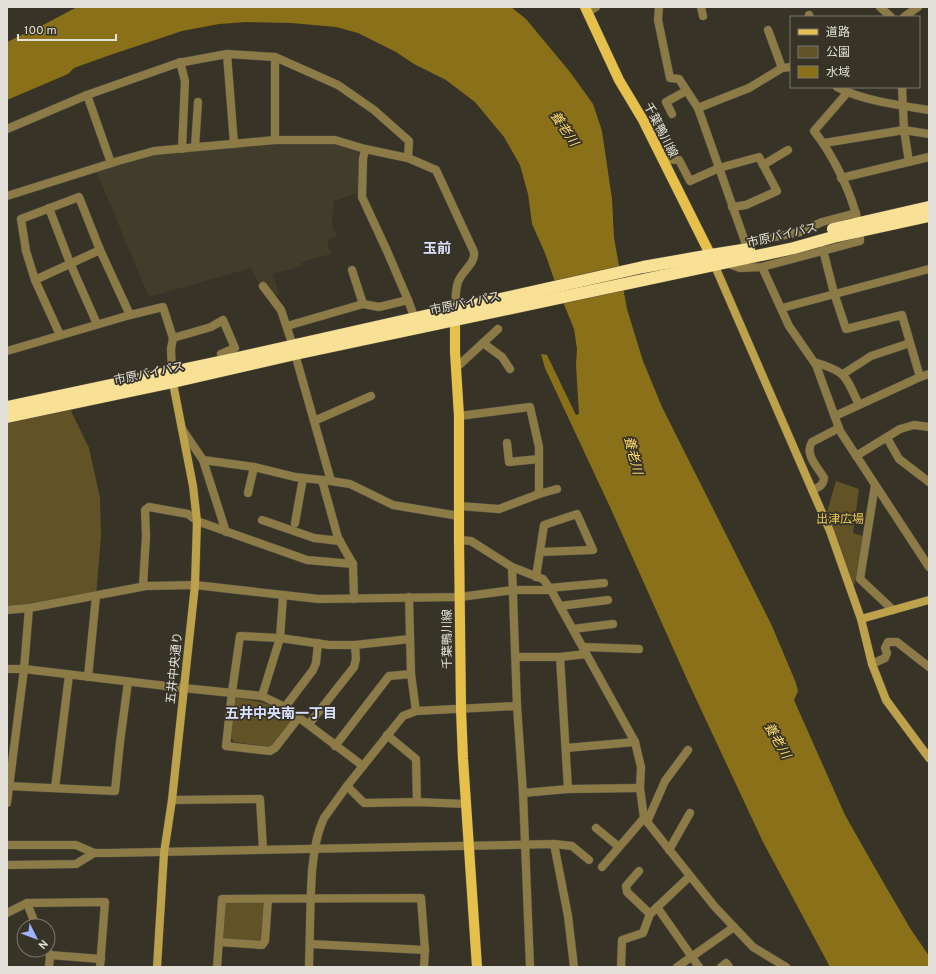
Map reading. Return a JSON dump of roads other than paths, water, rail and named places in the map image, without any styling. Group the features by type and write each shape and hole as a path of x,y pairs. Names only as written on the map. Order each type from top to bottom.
{"highway":[{"name":"市原バイパス","path":"498,305 651,278 748,250 794,248 858,222 929,207"},
{"name":"市原バイパス","path":"858,222 929,216"},
{"name":"市原バイパス","path":"7,417 172,377 498,305 643,267 716,260"},
{"name":"市原バイパス","path":"294,350 415,319 455,315"},
{"name":"市原バイパス","path":"7,407 172,377"}],"main road":[{"name":"千葉鴨川線","path":"590,9 619,80 643,120 716,260"},
{"name":"千葉鴨川線","path":"455,315 455,352 459,416 461,709 477,967"}],"street":[{"path":"659,7 658,20 670,78 679,79 698,108 748,250 800,232 822,222 858,222"},
{"path":"701,7 703,16"},
{"path":"880,7 889,16"},
{"path":"905,16 918,7"},
{"path":"768,30 782,68"},
{"path":"227,54 234,144"},
{"path":"7,129 87,95 180,62 227,54 275,57 338,86 374,110 409,141 408,158"},
{"path":"275,57 275,140"},
{"path":"180,62 185,81 182,149"},
{"path":"698,108 750,88 782,68 790,67"},
{"path":"839,88 847,93 903,106 929,110"},
{"path":"902,88 904,130 909,162"},
{"path":"672,114 666,102 686,91"},
{"path":"716,260 740,268 762,267 860,241 858,222 842,178 824,143 814,131 847,93"},
{"path":"87,95 111,163"},
{"path":"195,147 198,102"},
{"path":"824,143 904,130 929,134"},
{"path":"7,196 154,151 195,147 275,140 334,140 365,149 408,158 436,170 474,252 473,260 458,282 455,315"},
{"path":"365,149 363,159 362,197 415,319"},
{"path":"763,165 788,150"},
{"path":"662,159 679,160 690,181 719,168 759,157 777,191 746,205 732,206"},
{"path":"842,178 929,157"},
{"path":"60,336 35,280 26,251 21,218 79,198 100,250 130,315"},
{"path":"49,208 70,263 97,324"},
{"path":"35,280 100,250"},
{"path":"823,250 834,293 846,329 902,315 920,377"},
{"path":"716,260 830,531 861,619 872,664 886,700 929,758"},
{"path":"762,267 790,326 814,362 839,428 875,485 926,555 929,567"},
{"path":"782,308 929,268"},
{"path":"352,270 363,304"},
{"path":"263,286 282,310 331,481"},
{"path":"287,326 363,304 378,307 408,300"},
{"path":"7,351 97,324 164,307 173,338 171,349 172,377"},
{"path":"173,338 211,327 223,320 235,348 221,354"},
{"path":"457,367 498,329"},
{"path":"843,374 870,356 910,342"},
{"path":"483,343 502,357 510,369"},
{"path":"814,362 834,368 843,374 847,378 859,405"},
{"path":"834,416 929,374"},
{"name":"五井中央通り","path":"157,967 164,853 172,800 195,585 196,521 193,486 172,377"},
{"path":"314,421 371,396"},
{"path":"459,416 530,407 539,447 539,494"},
{"path":"856,456 900,429 914,425 929,427"},
{"path":"812,490 821,487 824,482 824,478 812,460 809,448 810,444 839,428"},
{"path":"182,429 204,460 226,532"},
{"path":"886,438 899,459 929,482"},
{"path":"507,443 509,462 539,459"},
{"path":"204,460 254,467 303,478 350,484 393,505 459,516"},
{"path":"248,493 254,467"},
{"path":"295,523 303,478"},
{"path":"322,480 331,515 340,541 353,564 354,599"},
{"path":"875,485 860,579 893,610"},
{"path":"459,506 499,509 557,489"},
{"path":"143,586 146,536 145,510 150,507 188,514 196,521 307,560 353,564"},
{"path":"536,576 544,525 577,514 594,550 540,552"},
{"path":"262,520 314,538 340,541"},
{"path":"459,540 471,540 512,567 543,579 573,629 635,742 641,767 640,788 646,820 715,907 753,947 786,967"},
{"path":"512,567 517,706 523,793 530,967"},
{"path":"7,610 29,608 143,586 195,585 284,596 319,599 354,599 460,597 513,590 550,589 604,583"},
{"path":"88,677 96,596"},
{"path":"262,696 280,638 284,596"},
{"path":"409,597 411,674 416,711"},
{"path":"560,606 608,600"},
{"path":"861,619 929,600"},
{"path":"7,803 24,669 29,608"},
{"path":"573,629 612,624"},
{"path":"299,717 275,748 270,751 226,746 240,636 280,638 329,645 355,645 410,639"},
{"path":"872,664 885,658 887,653 885,648 888,642 897,642 929,667"},
{"path":"285,707 313,670 316,663 318,643"},
{"path":"309,724 354,667 356,659 355,645"},
{"path":"516,657 560,657 584,650 639,650"},
{"path":"560,657 568,790"},
{"path":"7,668 262,696 285,707 363,766"},
{"path":"336,746 390,676 411,674"},
{"path":"55,788 69,675"},
{"path":"8,786 115,791 128,682"},
{"path":"309,967 310,899 314,848 319,827 347,786 403,716 416,711 517,706"},
{"path":"387,736 416,759 416,802"},
{"path":"566,748 635,742"},
{"path":"602,867 619,847 646,820 665,781 688,750"},
{"path":"347,786 364,803 416,802 466,804"},
{"path":"523,793 640,788"},
{"path":"172,800 260,799 263,849"},
{"path":"669,850 690,814"},
{"path":"596,828 619,847"},
{"path":"7,845 76,844 94,853 164,853 263,849 554,844 572,846 589,860"},
{"path":"554,844 568,916 574,967"},
{"path":"7,865 76,864 94,853"},
{"path":"639,871 626,886 627,892 650,914"},
{"path":"621,967 622,940 643,934 650,914 690,876"},
{"path":"217,967 222,899 421,898 425,950 424,967"},
{"path":"219,942 262,945 265,941 268,899"},
{"path":"7,912 27,903 105,902 100,963 56,954"},
{"path":"27,903 33,918"},
{"path":"657,907 699,967"},
{"path":"677,966 734,927"},
{"path":"310,944 425,950"},
{"path":"721,967 726,963 730,967"}],"water":[{"name":"養老川","path":"77,7 511,7 526,19 570,72 593,104 602,131 612,199 614,238 627,309 643,361 662,407 772,626 796,683 798,691 794,700 845,815 910,928 929,956 929,967 830,967 763,842 545,368 541,354 547,355 576,415 579,414 576,365 577,349 574,329 545,253 532,224 528,194 520,165 504,137 475,102 446,80 358,33 336,27 291,23 247,22 219,24 182,31 74,68 68,74 7,100 7,42"}],"district":[{"name":"玉前","path":"437,248"},
{"name":"五井中央南一丁目","path":"281,713"}],"park label":[{"name":"出津広場","path":"840,519"}]}
